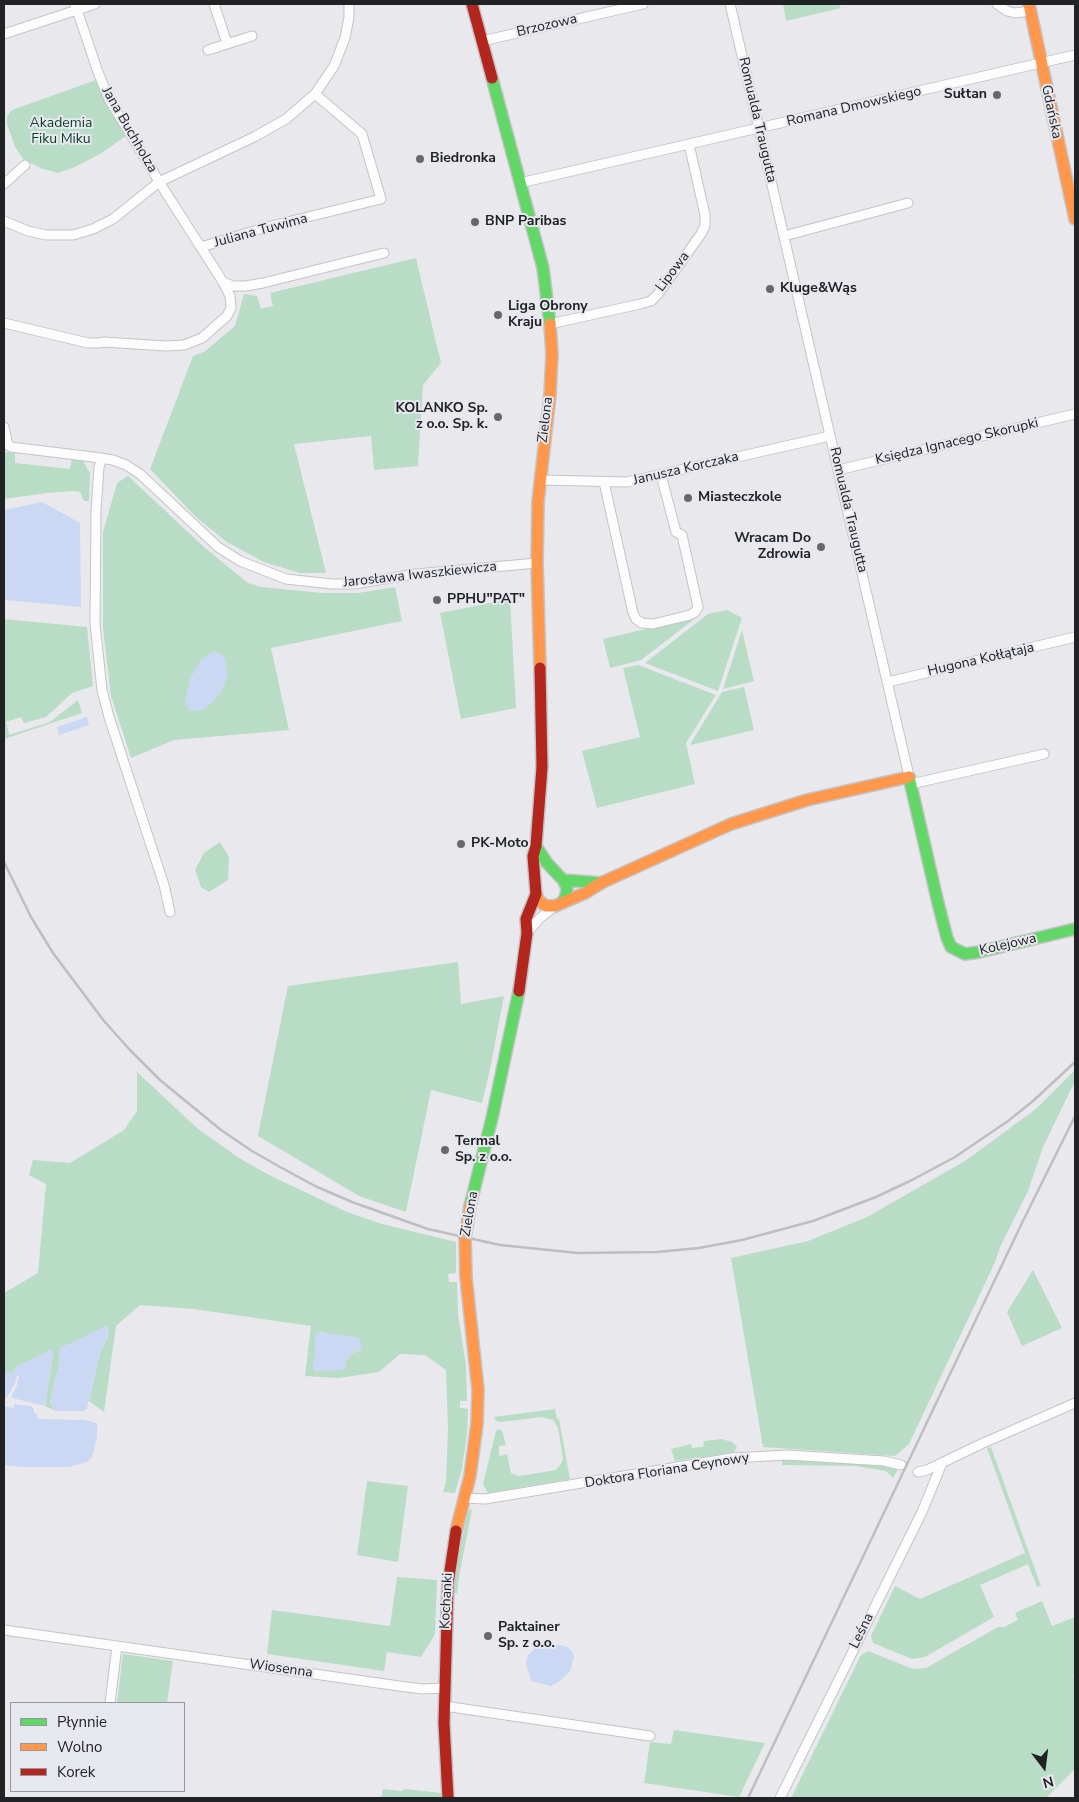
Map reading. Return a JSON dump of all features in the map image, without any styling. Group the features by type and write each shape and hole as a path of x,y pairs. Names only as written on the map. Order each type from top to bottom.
{"street":[{"path":"4,34 76,7 95,4"},
{"path":"214,4 227,43"},
{"path":"4,221 28,231 46,235 64,236 83,233 103,225 160,182 265,132 295,112 316,94 334,66 342,49 347,28 349,4"},
{"name":"Zielona","path":"464,1498 474,1449 478,1390 466,1277 465,1238 471,1201 513,1025 527,933 526,919 536,890 533,856 536,846 542,767 537,562 540,480 551,374 550,324 542,268 485,40 472,4"},
{"name":"Brzozowa","path":"485,40 643,4"},
{"name":"Romualda Traugutta","path":"730,4 947,938"},
{"path":"996,4 1007,11 1015,13 1030,8"},
{"name":"Jana Buchholza","path":"76,7 109,99 201,247"},
{"name":"Gdańska","path":"1030,8 1075,219"},
{"path":"208,50 252,36"},
{"name":"Romana Dmowskiego","path":"520,183 1075,55"},
{"name":"Juliana Tuwima","path":"4,324 98,344 104,342 166,346 184,345 202,338 227,316 231,302 223,282 201,247 267,227 382,198 362,134 316,94"},
{"name":"Lipowa","path":"550,324 640,304 651,300 659,293 705,226 705,215 689,144"},
{"path":"4,184 25,165"},
{"path":"784,236 908,203"},
{"path":"223,282 232,286 263,283 384,253"},
{"name":"Księdza Ignacego Skorupki","path":"838,470 1075,414"},
{"name":"Jarosława Iwaszkiewicza","path":"4,427 8,445 12,447 102,458 126,465 140,474 218,547 240,561 286,578 332,584 354,584 416,574 537,562"},
{"name":"Janusza Korczaka","path":"540,480 627,482 830,436"},
{"path":"102,458 99,467 96,511 95,630 102,690 109,717 164,885 170,912"},
{"path":"604,482 633,614 642,623 653,624 690,615 698,607 682,534 676,532 661,475"},
{"name":"Hugona Kołłątaja","path":"888,682 1075,637"},
{"path":"601,883 561,878 549,874 541,878 536,890 539,901 546,906 558,904 732,824 769,811 911,780 1044,754"},
{"path":"527,933 540,918 566,896 567,887 536,846"},
{"name":"Kolejowa","path":"947,938 951,947 965,954 1075,929"},
{"path":"918,1472 927,1470 1075,1403"},
{"name":"Doktora Floriana Ceynowy","path":"464,1498 485,1499 732,1458 788,1455 884,1461 901,1464"},
{"name":"Leśna","path":"780,1798 922,1512 942,1463"},
{"name":"Kochanki","path":"448,1798 444,1688 449,1566 464,1498"},
{"name":"Wiosenna","path":"4,1630 422,1689 444,1688"},
{"path":"110,1702 117,1646"},
{"path":"444,1706 650,1736"}],"green space":[{"path":"783,4 838,4 841,8 786,21"},
{"name":"Akademia Fiku Miku","path":"96,80 108,107 126,136 100,154 75,167 58,173 43,169 24,160 15,147 7,124 7,116 12,110"},
{"path":"416,258 441,363 423,385 418,466 374,470 371,436 294,444 326,573 300,573 264,562 227,542 196,517 150,469 193,356 204,352 235,326 244,294 257,296 261,309 273,306 270,293"},
{"path":"4,452 15,453 15,463 70,469 72,459 83,461 90,473 89,501 84,501 80,492 74,491 4,499"},
{"path":"128,476 204,547 248,583 261,587 323,593 358,593 395,587 402,621 271,648 289,730 174,740 131,758 111,696 103,628 103,532 117,483"},
{"path":"510,599 516,708 461,719 440,613"},
{"path":"727,610 742,618 718,691 645,663 708,614"},
{"path":"697,617 641,660 610,668 603,639"},
{"path":"4,619 87,627 93,686 72,693 46,717 24,723 21,717 6,722 9,735 50,722 78,700 82,713 4,739"},
{"path":"742,630 754,681 723,689"},
{"path":"638,665 716,695 686,743 695,784 597,808 582,751 640,737 623,668"},
{"path":"744,687 754,730 691,745 722,692"},
{"path":"220,842 229,857 228,880 209,892 201,887 195,870 204,853"},
{"path":"458,962 461,1004 504,996 490,1069 482,1103 431,1090 406,1212 359,1196 258,1136 288,986"},
{"path":"1075,1070 1075,1081 1043,1147 1028,1191 1000,1247 995,1262 909,1444 895,1456 763,1447 731,1258 808,1241 867,1217 965,1161 1036,1109"},
{"path":"137,1072 197,1128 239,1158 269,1175 347,1212 382,1224 456,1242 456,1273 448,1274 449,1282 457,1282 458,1315 466,1365 467,1401 460,1401 460,1408 468,1409 462,1469 455,1493 443,1492 446,1482 448,1429 446,1370 425,1355 400,1354 379,1372 339,1378 305,1376 311,1326 194,1309 140,1305 116,1326 104,1412 89,1401 100,1353 108,1336 106,1326 60,1348 59,1364 50,1402 54,1410 45,1406 53,1354 48,1352 20,1365 15,1368 14,1373 4,1372 4,1293 38,1273 46,1184 29,1175 33,1160 70,1163 124,1130 137,1111","holes":["321,1332 326,1333 356,1352 351,1353 349,1359 345,1361 346,1365 313,1366 315,1336"]},
{"path":"1033,1270 1062,1328 1022,1346 1007,1312"},
{"path":"555,1409 557,1419 559,1419 570,1479 488,1493 483,1484 496,1431 499,1429 502,1431 506,1445 499,1446 499,1453 500,1456 507,1454 511,1473 518,1476 556,1470 563,1458 558,1428 553,1420 542,1417 501,1422 496,1421 494,1417"},
{"path":"721,1439 732,1442 737,1447 734,1452 675,1461 671,1449 691,1444 692,1448 703,1447 704,1441"},
{"path":"991,1447 1041,1586 1037,1587 1028,1564 980,1585 994,1617 925,1657 912,1659 873,1643 871,1636 895,1586 920,1599 1025,1553 987,1448"},
{"path":"782,1459 842,1461 890,1466 898,1469 893,1478 886,1471 855,1466 782,1465"},
{"path":"367,1481 408,1486 398,1562 357,1555"},
{"path":"472,1509 457,1594 454,1592 457,1562 468,1511"},
{"path":"397,1577 437,1580 435,1634 421,1657 387,1652 384,1671 267,1654 272,1610 390,1626"},
{"path":"1042,1601 1052,1626 1075,1617 1075,1675 1073,1676 1075,1680 1075,1769 1046,1798 791,1798 861,1655 868,1651 913,1669 926,1668 998,1627 1004,1627 1018,1620 1015,1613"},
{"path":"123,1654 173,1661 167,1702 117,1702"},
{"path":"674,1730 765,1743 739,1797 644,1783 650,1742 671,1744"},
{"path":"383,1789 442,1793 442,1798 381,1798"}],"water":[{"path":"42,502 80,523 81,607 4,600 4,510"},
{"path":"214,651 224,656 228,674 221,693 204,710 189,711 185,699 191,677 201,660"},
{"path":"87,717 89,725 59,735 57,727"},
{"path":"106,1326 109,1330 108,1336 100,1353 87,1408 84,1411 54,1410 50,1402 59,1364 60,1348"},
{"path":"317,1332 359,1338 362,1347 360,1351 351,1353 349,1359 345,1361 345,1368 341,1370 315,1371 313,1366"},
{"path":"52,1349 53,1354 45,1406 12,1398 19,1376 17,1376 7,1397 4,1397 4,1372 14,1373 15,1368"},
{"path":"14,1404 31,1406 38,1419 84,1420 97,1423 97,1438 92,1457 87,1462 69,1467 4,1465 4,1406 14,1408"},
{"path":"556,1644 567,1647 572,1651 574,1657 570,1671 559,1682 551,1686 531,1681 526,1663 528,1655 534,1649"}],"railway":[{"path":"4,862 31,917 53,953 104,1021 160,1080 221,1130 280,1167 315,1186 352,1202 428,1229 500,1245 578,1253 657,1252 699,1248 742,1240 813,1221 876,1197 955,1157 1008,1121 1033,1101 1075,1062"},
{"path":"748,1798 1021,1225 1075,1116"}],"traffic: fast":[{"path":"492,78 543,268 550,324"},
{"path":"909,777 938,903 951,947 965,954 979,952 1075,929"},
{"path":"536,846 567,887 566,896 562,903"},
{"path":"563,880 601,883"},
{"path":"470,1206 492,1118 519,991"}],"traffic: slow":[{"path":"1029,4 1075,219"},
{"path":"540,668 537,563 538,502 550,395 552,354 550,324"},
{"path":"536,894 539,901 546,906 555,906 731,824 807,800 909,777"},
{"path":"456,1531 470,1476 477,1424 478,1390 466,1277 465,1238 470,1206"}],"traffic: jam":[{"path":"472,4 492,78"},
{"path":"519,991 527,933 526,919 536,894 533,856 536,846 542,767 540,668"},
{"path":"448,1798 444,1723 448,1584 456,1531"}],"place":[{"name":"Sułtan","path":"997,95"},
{"name":"Biedronka","path":"420,159"},
{"name":"BNP Paribas","path":"475,222"},
{"name":"Kluge&Wąs","path":"770,289"},
{"name":"Liga Obrony Kraju","path":"498,315"},
{"name":"KOLANKO Sp. z o.o. Sp. k.","path":"498,417"},
{"name":"Miasteczkole","path":"688,498"},
{"name":"Wracam Do Zdrowia","path":"821,547"},
{"name":"PPHU\"PAT\"","path":"437,600"},
{"name":"PK-Moto","path":"461,844"},
{"name":"Termal Sp. z o.o.","path":"445,1150"},
{"name":"Paktainer Sp. z o.o.","path":"488,1636"}]}
